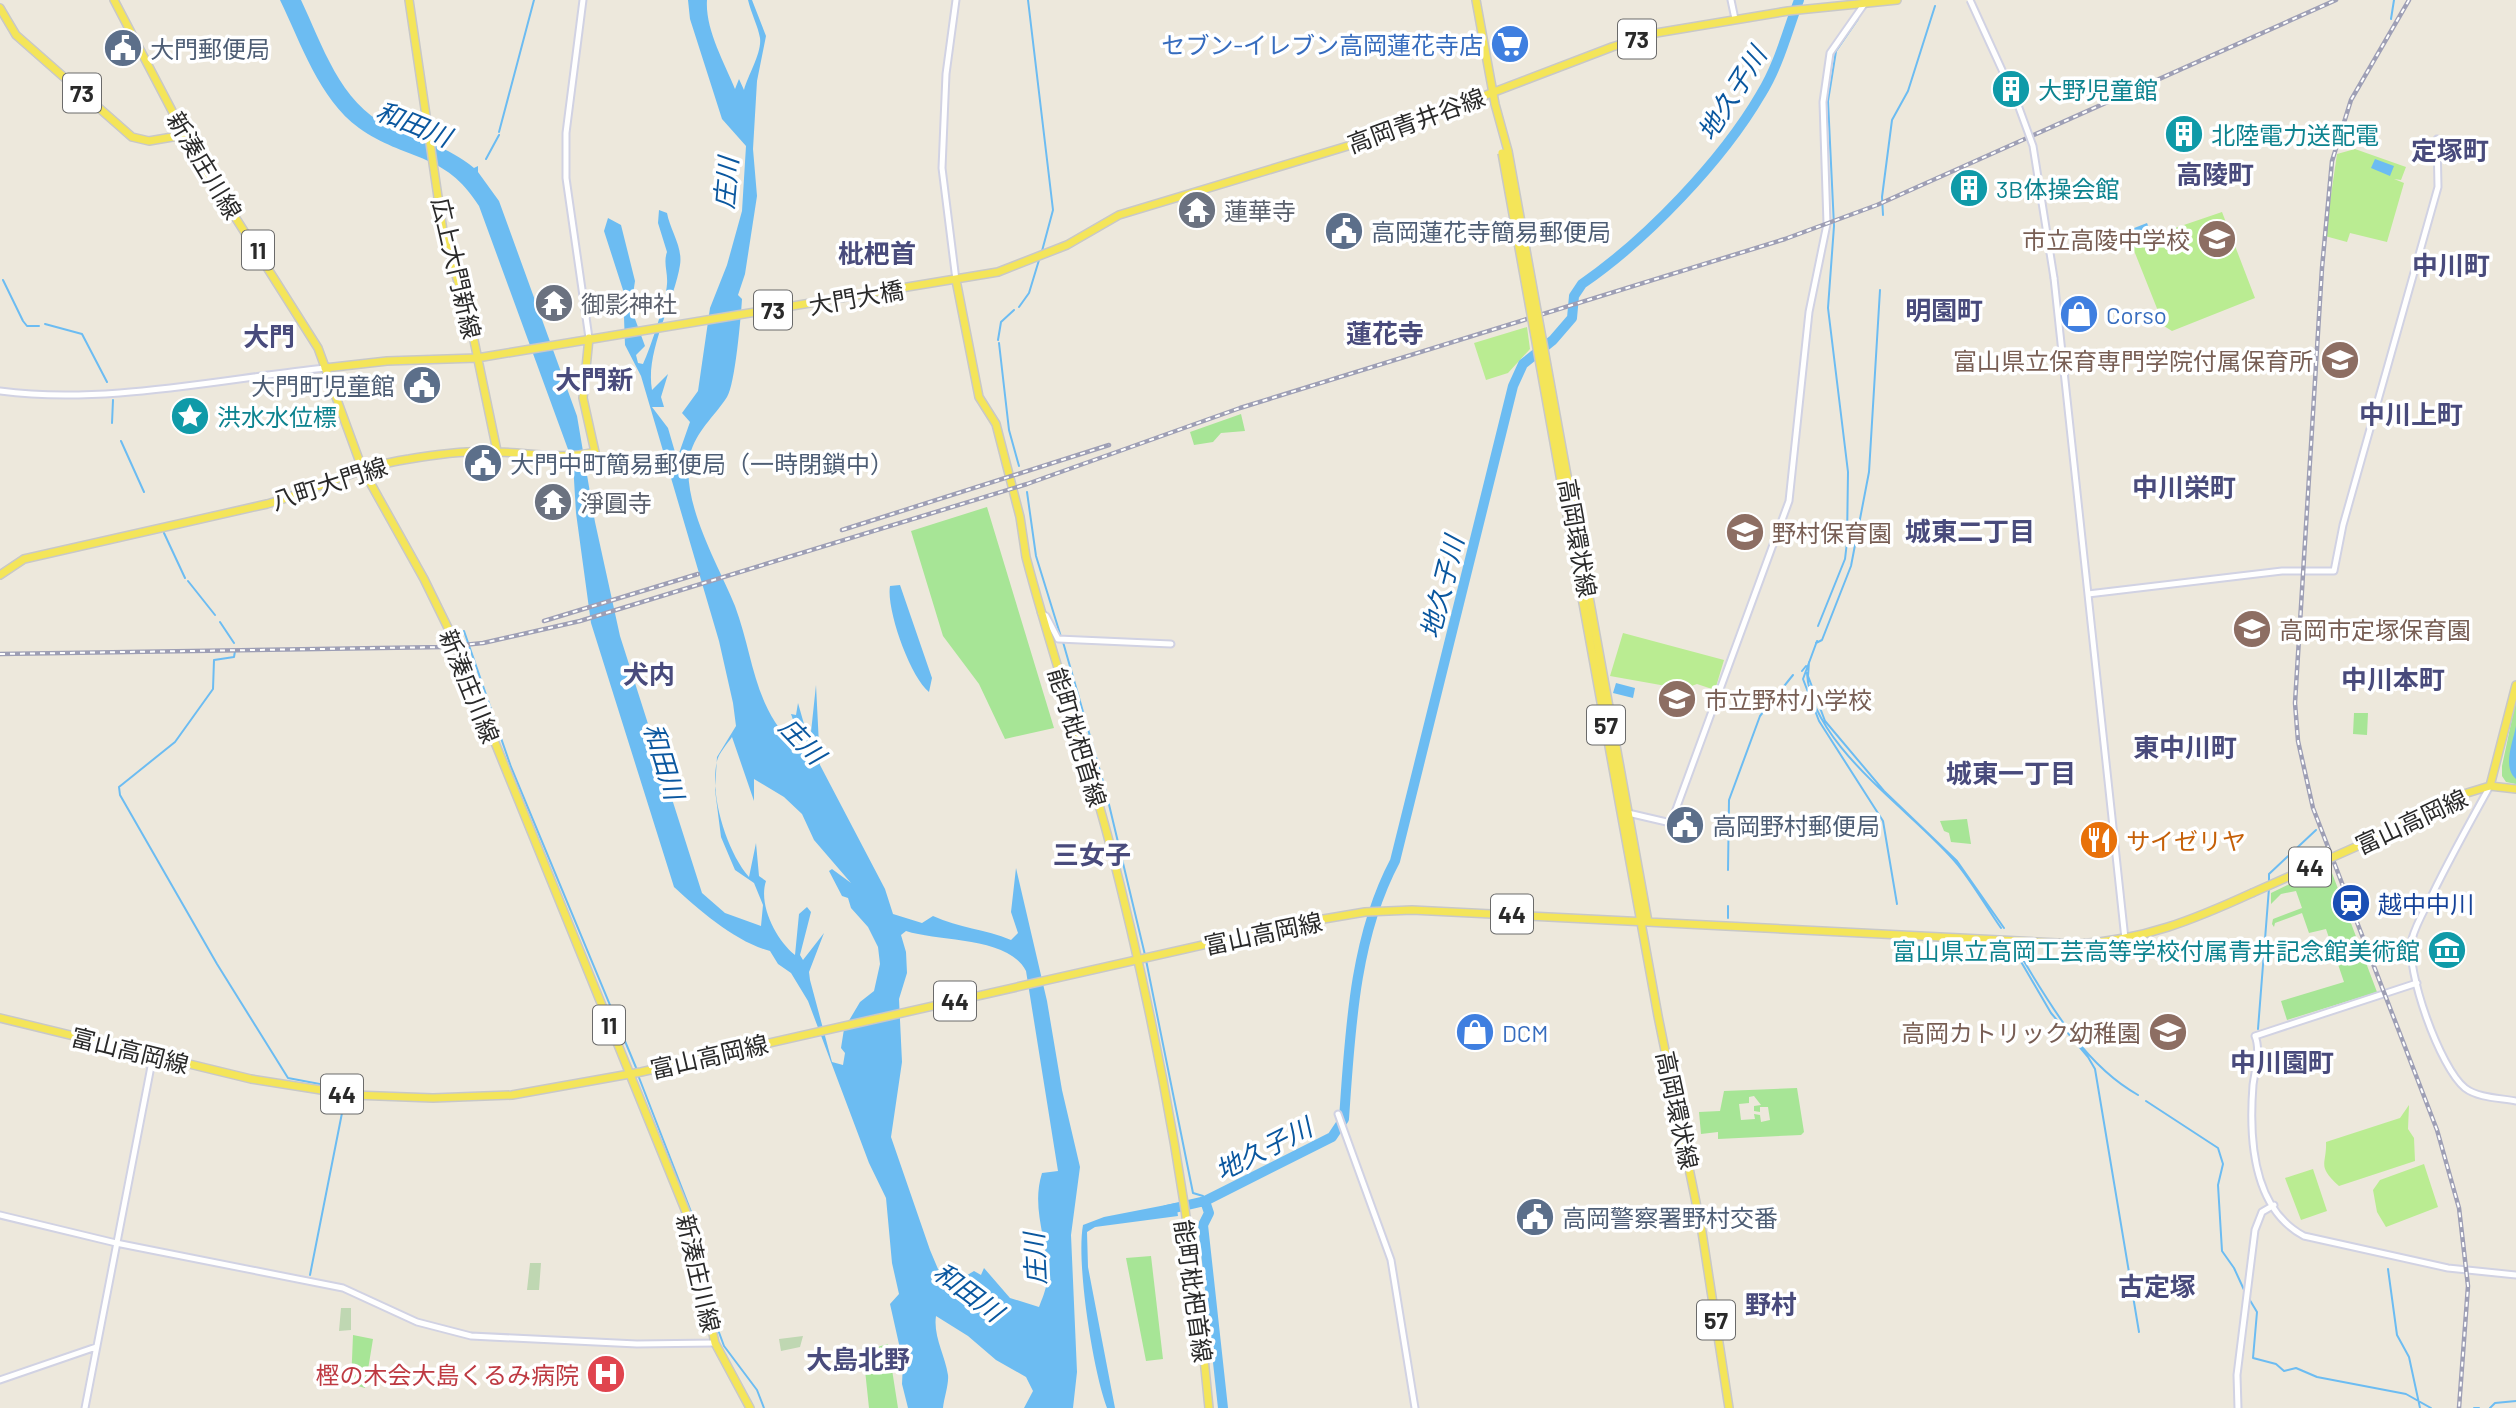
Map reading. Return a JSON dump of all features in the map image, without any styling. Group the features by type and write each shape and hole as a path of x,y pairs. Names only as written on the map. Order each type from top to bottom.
{"main road":[{"name":"新湊庄川線","path":"114,0 184,135 318,348 362,468 424,579 450,632 692,1228 715,1343 750,1408"},
{"name":"広上大門新線","path":"409,0 428,132 452,267 471,326 497,452"},
{"name":"高岡環状線","path":"1476,0 1644,920 1658,1016 1701,1229 1729,1408"},
{"name":"高岡青井谷線","path":"947,281 998,272 1030,262 1119,215 1371,139 1656,33 1788,11 1897,0"},
{"name":"73","path":"0,8 16,34 132,137 149,141 184,135"},
{"name":"能町枇杷首線","path":"956,280 979,397 996,424 1041,612 1142,959 1186,1227 1209,1408"},
{"name":"大門大橋","path":"589,338 947,281"},
{"name":"73","path":"326,368 387,361 477,358 589,338"},
{"name":"八町大門線","path":"0,575 23,559 277,502 362,468 408,459 497,452 564,457 595,452 583,398 589,338"},
{"path":"2490,786 2516,685"},
{"name":"富山高岡線","path":"0,1018 286,1086 396,1098 512,1095 630,1073 1300,923 1383,910 1644,920 2078,944 2126,939 2176,927 2369,841 2467,793 2490,786 2516,789"}],"street":[{"path":"583,0 566,133 566,178 589,338"},
{"path":"956,0 942,168 956,280"},
{"path":"1731,0 1735,19"},
{"path":"1970,0 2018,105 2033,146 2054,278 2126,939"},
{"path":"1625,814 1671,823 1789,501 1809,312 1827,224 1823,112 1830,53 1839,36 1866,2"},
{"path":"2088,594 2282,571 2334,571 2343,524 2438,187 2437,139"},
{"path":"0,391 41,395 117,392 326,368"},
{"path":"1041,612 1060,639 1171,644"},
{"path":"2490,786 2456,845 2413,938 2412,963 2439,1048 2451,1074 2472,1092 2516,1101"},
{"path":"2417,983 2255,1036 2258,1041 2251,1134 2256,1166 2274,1205 2289,1226 2304,1236 2434,1265 2516,1275"},
{"path":"85,1408 153,1056"},
{"path":"1338,1114 1391,1260 1415,1408"},
{"path":"2238,1408 2237,1375 2255,1230 2262,1212 2274,1205"},
{"path":"0,1214 116,1243 343,1288 417,1322 471,1336 637,1344 715,1343"},
{"path":"0,1380 96,1347"}],"green space":[{"path":"2355,149 2406,167 2401,180 2394,179 2404,183 2387,242 2350,233 2347,242 2325,236 2337,154"},
{"path":"2222,212 2255,298 2172,331 2164,326 2131,243"},
{"path":"1527,327 1530,349 1508,373 1486,380 1474,343"},
{"path":"1241,414 1245,431 1221,433 1213,442 1194,445 1190,432"},
{"path":"987,507 1054,728 1005,739 979,684 943,636 911,531"},
{"path":"1623,633 1724,660 1715,690 1697,684 1683,689 1610,676"},
{"path":"2516,700 2516,784 2506,782 2502,776 2502,766"},
{"path":"2354,713 2368,713 2367,735 2353,734"},
{"path":"1967,819 1971,844 1951,842 1949,833 1944,831 1940,821"},
{"path":"2329,865 2377,992 2287,1020 2281,1001 2344,982 2326,929 2309,933 2302,913 2275,923 2274,927 2272,924 2273,919 2302,908 2296,891 2281,894 2271,904 2271,893"},
{"path":"1797,1088 1804,1132 1801,1135 1718,1139 1718,1132 1701,1134 1699,1112 1720,1111 1724,1091","holes":["1754,1096 1761,1105 1754,1106 1754,1111 1760,1112 1760,1107 1768,1107 1770,1120 1761,1122 1760,1115 1754,1114 1755,1119 1741,1120 1739,1104 1749,1103 1749,1097"]},
{"path":"2409,1105 2408,1129 2414,1138 2415,1161 2339,1186 2327,1174 2324,1165 2326,1142 2400,1118"},
{"path":"2424,1164 2438,1207 2386,1227 2377,1212 2373,1190 2380,1180"},
{"path":"2313,1169 2327,1211 2301,1220 2285,1178"},
{"path":"1151,1256 1163,1359 1146,1361 1126,1258"},
{"path":"530,1263 541,1263 539,1290 527,1290"},
{"path":"341,1308 351,1308 351,1330 339,1331"},
{"path":"353,1335 373,1339 365,1388 351,1384"},
{"path":"803,1336 800,1347 781,1351 779,1339"},
{"path":"888,1344 898,1408 869,1408 863,1351"}],"water":[{"path":"280,0 301,0 334,71 357,103 371,116 443,149 474,168 478,166 478,172 499,201 577,416 595,522 620,636 702,893 725,913 761,926 763,905 754,883 735,870 721,837 715,784 727,838 749,877 756,843 759,876 766,881 764,901 770,921 781,940 795,955 799,914 807,907 811,912 800,955 803,960 824,933 809,972 810,980 832,1062 843,1065 845,1053 841,1048 844,1029 860,1002 874,991 880,964 878,947 868,927 851,908 848,898 842,896 829,871 832,869 851,883 814,840 802,814 784,797 754,779 754,801 732,737 717,761 717,757 736,726 733,703 719,641 641,376 625,345 623,290 604,231 608,218 621,225 635,281 631,308 645,346 636,355 638,363 643,364 658,324 667,284 667,252 658,223 659,210 667,213 678,245 680,265 677,280 656,343 651,375 652,390 668,374 661,397 664,407 652,407 668,428 677,459 690,422 682,413 698,391 710,308 727,265 742,211 746,146 722,119 690,19 688,0 707,0 709,22 721,57 735,89 739,79 744,90 760,44 748,0 752,0 766,36 757,81 753,149 757,196 745,274 738,295 742,299 733,379 727,397 693,446 688,473 690,492 702,532 735,606 763,698 781,731 795,746 801,743 791,714 796,715 798,703 806,731 811,732 816,685 820,765 885,889 893,914 922,923 933,916 1011,940 1018,933 1011,912 1016,868 1047,1001 1062,1090 1080,1167 1071,1235 1077,1372 1073,1408 1024,1408 1033,1391 1026,1377 996,1360 968,1336 936,1316 936,1331 948,1375 943,1408 908,1408 902,1384 903,1362 890,1304 899,1294 892,1263 886,1198 869,1163 808,1001 791,973 778,964 770,951 732,933 674,887 591,623 576,513 573,463 479,206 452,175 424,159 376,139 345,116 322,86","holes":["906,931 989,946 1017,960 1026,971 1058,1171 1042,1173 1039,1187 1039,1214 1047,1267 1046,1284 1039,1307 1010,1298 984,1268 981,1275 974,1271 954,1283 938,1269 891,1137 902,1062 899,999 907,973 906,952 901,935"]},
{"path":"2375,159 2394,166 2390,176 2371,168"},
{"path":"2147,223 2151,233 2132,240 2129,230"},
{"path":"900,585 932,678 929,692 907,658 896,626 890,586"},
{"path":"1616,683 1635,688 1633,698 1613,693"},
{"path":"2516,726 2516,779 2509,761"},
{"path":"1176,1203 1178,1216 1095,1227 1087,1232 1088,1267 1115,1408 1107,1408 1096,1369 1087,1317 1081,1242 1083,1225 1104,1217"}],"waterway":[{"path":"499,132 534,0"},
{"path":"1028,0 1053,210 1042,251"},
{"name":"地久子川","path":"1166,1210 1205,1201 1332,1137 1344,1119 1352,1020 1362,954 1381,891 1395,861 1513,386 1523,364 1553,340 1572,318 1574,296 1582,284 1656,222 1681,198 1726,146 1767,83 1799,0"},
{"path":"2391,19 2394,0"},
{"path":"1883,215 1882,197 1892,120 1908,91 1935,6"},
{"path":"1818,626 1845,559 1847,542 1848,472 1828,308 1834,226 1828,101 1836,51 1858,19"},
{"path":"486,159 499,135"},
{"path":"1019,307 1029,293 1039,260"},
{"path":"3,280 23,321 27,326 39,326"},
{"path":"1816,643 1822,640 1851,566 1869,472 1880,290"},
{"path":"998,340 1001,322 1014,310"},
{"path":"45,324 82,334 107,382"},
{"path":"999,343 1009,430 1019,466"},
{"path":"112,423 113,400"},
{"path":"121,441 144,492"},
{"path":"1027,492 1036,556 1061,637"},
{"path":"164,533 185,578"},
{"path":"188,581 215,615"},
{"path":"220,622 234,643"},
{"path":"464,631 511,767 637,1070"},
{"path":"1817,641 1803,679 1819,721 1883,821 1897,904"},
{"path":"1063,642 1106,792 1145,955"},
{"path":"235,651 234,657 214,660 213,689 175,742 119,787 120,795 217,964 288,1078 346,1089"},
{"path":"1809,662 1808,676 1825,721 1884,791 1957,861 2004,928"},
{"path":"1802,671 1806,666"},
{"path":"1807,673 1813,700 1826,727 1845,752 1958,865 2001,928"},
{"path":"1728,870 1729,800 1760,716 1793,675"},
{"path":"2269,882 2269,874 2316,830"},
{"path":"2258,1029 2269,888"},
{"path":"1728,906 1728,918"},
{"path":"2022,958 2058,1016 2086,1052 2119,1083 2138,1095"},
{"path":"1146,960 1193,1193 1203,1196 1205,1201"},
{"path":"2020,960 2051,1013 2095,1069 2139,1332"},
{"path":"638,1075 695,1222 717,1327 724,1346 757,1390 764,1408"},
{"path":"2146,1101 2218,1148 2223,1164 2218,1185 2222,1251 2234,1268 2245,1292"},
{"path":"310,1275 342,1113"},
{"name":"地久子川","path":"1205,1201 1209,1213 1203,1225 1223,1408"},
{"path":"2388,1269 2397,1335 2409,1357 2420,1408"},
{"path":"2248,1297 2257,1312 2253,1358 2276,1364 2284,1371 2296,1368 2317,1377 2406,1394 2431,1408"},
{"path":"2490,1408 2495,1403 2516,1401"},
{"path":"2474,1408 2479,1408"}],"railway":[{"path":"0,654 444,647 483,643 580,621 1027,484 1240,408 1785,239 1877,205 2336,0"},
{"path":"2409,0 2351,100 2332,161 2322,268 2295,703 2298,741 2313,808 2437,1130 2459,1208 2468,1286 2459,1408"},
{"path":"842,530 1109,445"},
{"path":"544,621 698,574"}],"place":[{"name":"セブン-イレブン高岡蓮花寺店","path":"1510,44"},
{"name":"大門郵便局","path":"123,48"},
{"name":"大野児童館","path":"2011,89"},
{"name":"北陸電力送配電","path":"2184,134"},
{"name":"3B体操会館","path":"1969,188"},
{"name":"蓮華寺","path":"1197,210"},
{"name":"高岡蓮花寺簡易郵便局","path":"1344,231"},
{"name":"市立高陵中学校","path":"2217,239"},
{"name":"御影神社","path":"554,303"},
{"name":"Corso","path":"2079,314"},
{"name":"富山県立保育専門学院付属保育所","path":"2340,360"},
{"name":"大門町児童館","path":"422,385"},
{"name":"洪水水位標","path":"190,416"},
{"name":"大門中町簡易郵便局（一時閉鎖中）","path":"483,463"},
{"name":"淨圓寺","path":"553,502"},
{"name":"野村保育園","path":"1745,532"},
{"name":"高岡市定塚保育園","path":"2252,629"},
{"name":"市立野村小学校","path":"1677,699"},
{"name":"高岡野村郵便局","path":"1685,825"},
{"name":"サイゼリヤ","path":"2099,840"},
{"name":"越中中川","path":"2351,903"},
{"name":"富山県立高岡工芸高等学校付属青井記念館美術館","path":"2447,950"},
{"name":"DCM","path":"1475,1032"},
{"name":"高岡カトリック幼稚園","path":"2168,1032"},
{"name":"高岡警察署野村交番","path":"1535,1217"},
{"name":"樫の木会大島くるみ病院","path":"606,1374"}],"district":[{"name":"定塚町","path":"2450,149"},
{"name":"高陵町","path":"2215,173"},
{"name":"枇杷首","path":"877,252"},
{"name":"中川町","path":"2451,264"},
{"name":"明園町","path":"1944,309"},
{"name":"蓮花寺","path":"1385,332"},
{"name":"大門","path":"269,335"},
{"name":"大門新","path":"594,378"},
{"name":"中川上町","path":"2411,413"},
{"name":"中川栄町","path":"2184,486"},
{"name":"城東二丁目","path":"1970,530"},
{"name":"犬内","path":"649,673"},
{"name":"中川本町","path":"2393,678"},
{"name":"東中川町","path":"2185,746"},
{"name":"城東一丁目","path":"2011,772"},
{"name":"三女子","path":"1092,853"},
{"name":"中川園町","path":"2282,1061"},
{"name":"古定塚","path":"2157,1285"},
{"name":"野村","path":"1771,1303"},
{"name":"大島北野","path":"858,1358"}],"water label":[{"name":"和田川","path":"414,123"},
{"name":"庄川","path":"725,183"},
{"name":"庄川","path":"803,740"},
{"name":"和田川","path":"665,761"},
{"name":"庄川","path":"1034,1259"},
{"name":"和田川","path":"969,1291"}]}
